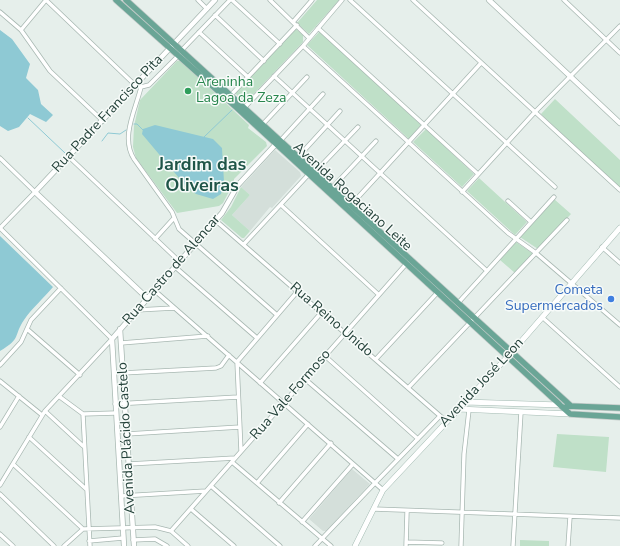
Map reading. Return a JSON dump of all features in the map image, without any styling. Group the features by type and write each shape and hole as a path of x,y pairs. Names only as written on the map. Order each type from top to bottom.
{"main road":[{"name":"Avenida Rogaciano Leite","path":"116,0 172,46 230,97 278,142 309,174 349,207 458,303 472,320"},
{"name":"Avenida Rogaciano Leite","path":"126,0 172,46"},
{"name":"Avenida Rogaciano Leite","path":"239,106 263,124 278,142 299,156 349,207"},
{"name":"Avenida José Leon","path":"355,546 383,490 510,354 620,228"},
{"name":"Avenida Rogaciano Leite","path":"409,261 438,292 570,406"},
{"name":"Avenida Rogaciano Leite","path":"510,354 570,414"},
{"path":"465,402 620,408"},
{"path":"458,409 620,417"}],"street":[{"path":"21,30 46,0 135,85 141,87 130,125 130,147 132,157 169,207 179,229 194,244 277,315"},
{"path":"198,0 207,9"},
{"name":"Rua Padre Francisco Pita","path":"0,228 103,121 215,0"},
{"name":"Rua Padre Francisco Pita","path":"141,87 149,85 231,0"},
{"path":"231,0 280,44"},
{"path":"270,0 310,38"},
{"path":"293,22 312,0"},
{"path":"239,106 274,76 303,46 342,0"},
{"path":"350,0 555,187"},
{"path":"413,0 620,190"},
{"path":"490,0 620,123"},
{"path":"564,0 620,53"},
{"path":"0,12 21,30 50,71 103,121"},
{"path":"215,15 264,61"},
{"path":"230,97 297,25"},
{"path":"462,192 535,112 620,26"},
{"path":"318,28 478,174"},
{"path":"199,32 248,77"},
{"path":"303,46 462,192 516,239 536,253 565,279 572,283 620,325"},
{"path":"349,207 481,63"},
{"path":"274,76 486,270"},
{"path":"263,124 307,77"},
{"path":"278,142 323,94"},
{"path":"299,156 340,111"},
{"path":"315,172 358,127"},
{"path":"332,188 376,141"},
{"name":"Rua Castro de Alencar","path":"112,339 225,208 238,185 278,142"},
{"path":"68,156 179,261"},
{"path":"0,158 147,298"},
{"path":"244,244 309,174"},
{"path":"458,303 486,270 554,197"},
{"path":"508,201 531,222"},
{"path":"280,205 378,294"},
{"path":"156,239 174,218"},
{"name":"Rua Reino Unido","path":"215,220 446,421"},
{"path":"408,388 567,220"},
{"path":"0,228 112,339 42,415 0,485"},
{"path":"602,247 620,263"},
{"name":"Rua Vale Formoso","path":"171,532 378,294 409,261"},
{"path":"174,266 257,338"},
{"path":"0,365 21,342 31,320 61,288"},
{"path":"154,290 209,336 236,362 383,490"},
{"path":"241,451 236,362 297,292"},
{"path":"376,360 438,292"},
{"path":"137,310 174,308"},
{"path":"260,382 321,313"},
{"path":"542,317 620,387"},
{"path":"27,329 80,375"},
{"name":"Avenida Plácido Castelo","path":"120,329 134,546"},
{"path":"122,343 209,336"},
{"name":"Avenida Plácido Castelo","path":"112,339 124,546"},
{"path":"113,368 123,370 216,368 220,366 229,355"},
{"path":"325,356 418,438"},
{"path":"305,379 398,460"},
{"path":"0,381 42,415"},
{"path":"0,427 18,396"},
{"path":"115,404 238,396"},
{"path":"60,397 83,414 116,413"},
{"path":"461,546 464,454 469,410"},
{"path":"46,411 83,446"},
{"path":"513,546 521,412"},
{"path":"83,414 83,446 90,546"},
{"path":"315,546 440,416"},
{"path":"257,483 308,424"},
{"path":"127,434 240,427"},
{"path":"30,437 86,489"},
{"path":"279,503 330,444"},
{"path":"129,464 235,458"},
{"path":"232,462 331,546"},
{"path":"13,464 83,529 89,531 155,527 171,532 188,546"},
{"path":"302,522 353,464"},
{"path":"211,486 280,546"},
{"path":"121,496 206,491"},
{"path":"0,494 54,546"},
{"path":"191,508 234,546"},
{"path":"374,509 407,512 620,518"},
{"path":"407,512 406,544 442,543"},
{"path":"568,546 570,517"},
{"path":"64,546 83,529"},
{"path":"0,534 13,546"},
{"path":"89,540 123,538"},
{"path":"133,539 155,540 167,546"}],"shaded area":[{"path":"275,150 300,172 301,176 272,208 270,207 250,231 232,215 250,195 241,187"},
{"path":"352,469 370,484 326,531 323,531 309,519"}],"green space":[{"path":"317,0 339,0 309,34 297,23"},
{"path":"296,29 303,35 303,42 245,103 235,93"},
{"path":"320,31 421,125 409,139 307,45"},
{"path":"177,61 181,61 249,125 248,128 266,142 267,146 234,179 234,182 223,203 219,206 177,213 136,158 133,147 134,126 140,100"},
{"path":"555,99 620,160 620,189 541,114"},
{"path":"426,129 474,174 462,187 413,142"},
{"path":"479,178 527,222 515,235 467,191"},
{"path":"241,187 250,195 232,215 250,231 244,238 242,238 221,220 231,207"},
{"path":"554,199 571,214 538,249 520,237"},
{"path":"516,242 532,253 532,255 515,273 500,260"},
{"path":"557,434 609,437 606,472 553,467"},
{"path":"520,540 549,541 549,546 520,546"}],"water":[{"path":"0,30 12,39 30,64 26,78 38,90 41,104 53,115 46,122 30,114 19,127 8,131 0,126"},
{"path":"155,125 213,139 222,148 224,182 221,194 213,199 196,194 185,185 142,134 143,129"},
{"path":"0,236 53,287 27,316 14,340 0,351"}],"waterway":[{"path":"204,137 232,110"},
{"path":"28,118 65,153"},
{"path":"134,124 137,124 143,130"},
{"path":"102,141 108,133 120,134 126,130"}],"place":[{"name":"Areninha Lagoa da Zeza","path":"188,91"},
{"name":"Cometa Supermercados","path":"611,299"}],"district":[{"name":"Jardim das Oliveiras","path":"202,176"}]}
